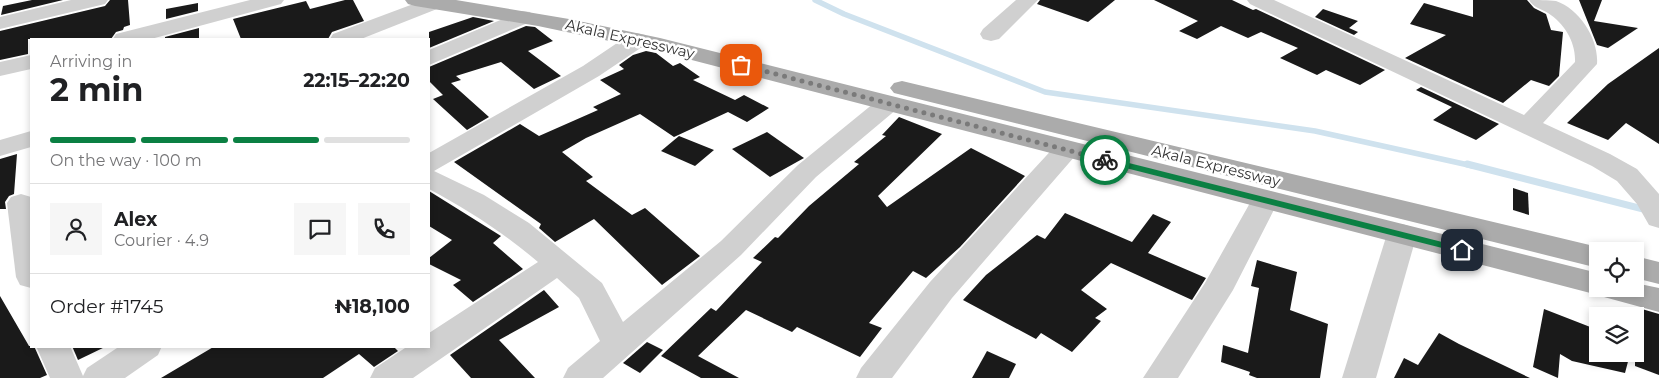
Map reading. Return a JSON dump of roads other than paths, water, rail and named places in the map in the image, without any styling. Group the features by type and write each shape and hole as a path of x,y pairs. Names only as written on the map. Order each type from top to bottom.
{"main road":[{"name":"Akala Expressway","path":"425,1 610,17 678,32 1320,203 1589,256"},
{"name":"Akala Expressway","path":"517,8 1265,200 1320,203 1402,234 1589,282"},
{"path":"1644,270 1659,273"},
{"path":"1644,296 1659,300"}],"street":[{"path":"0,23 98,0"},
{"path":"132,38 154,35 274,0"},
{"path":"991,34 1028,0"},
{"path":"1257,0 1290,6 1417,76 1602,160 1627,175 1655,212"},
{"path":"1528,125 1586,64 1587,55 1578,28 1570,18 1539,0"},
{"path":"343,38 425,1"},
{"path":"430,57 517,8"},
{"path":"430,163 591,71 637,40"},
{"path":"0,69 30,62"},
{"path":"580,378 731,248 807,171 888,104"},
{"path":"0,148 30,139"},
{"path":"873,378 941,290 1066,150"},
{"path":"430,179 474,201 519,230 591,292 618,344"},
{"path":"1160,378 1217,290 1265,200"},
{"path":"21,203 30,270"},
{"path":"1359,378 1402,234"},
{"path":"386,378 558,263"},
{"path":"54,348 67,378"},
{"path":"99,378 143,348"}],"waterway":[{"path":"815,0 844,14 1045,92 1315,131 1473,166"},
{"path":"1467,164 1659,213"}]}
